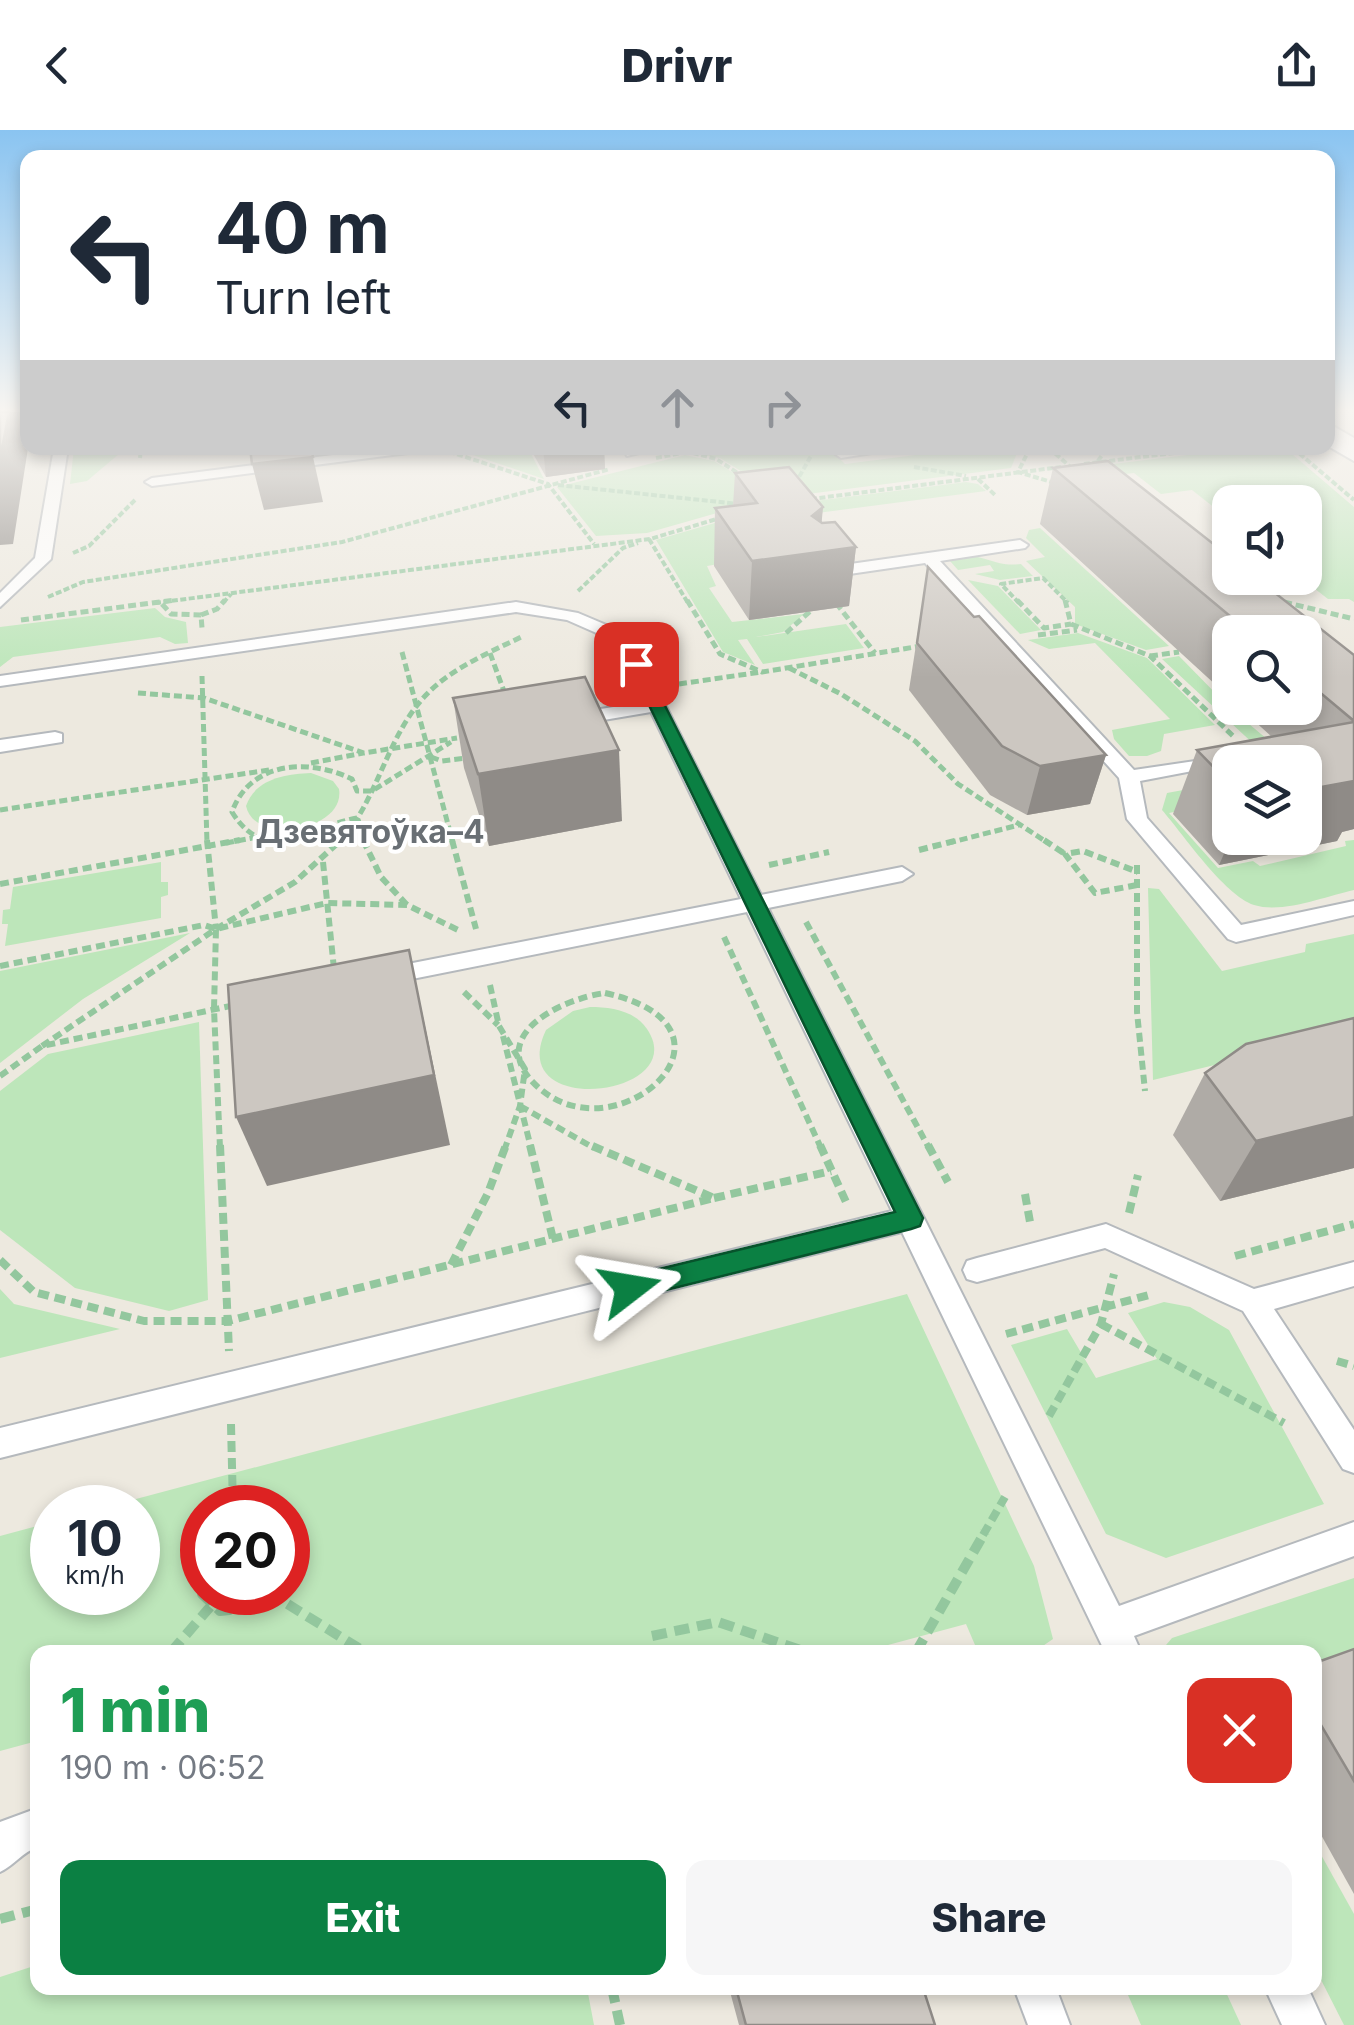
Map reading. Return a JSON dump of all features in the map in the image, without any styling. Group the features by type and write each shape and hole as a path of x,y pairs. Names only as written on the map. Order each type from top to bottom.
{"lane":[{"path":"0,602 43,559 54,500"},
{"path":"819,573 1020,546"},
{"path":"929,558 1128,777 1138,819 1236,934 1354,908"},
{"path":"0,681 516,607 597,622 624,639 1117,1640 1354,1539"},
{"path":"518,728 657,706"},
{"path":"0,746 56,738"},
{"path":"1128,777 1212,762"},
{"path":"336,986 902,874"},
{"path":"0,1444 911,1218"},
{"path":"976,1270 1106,1236 1210,1270 1253,1302 1354,1458"},
{"path":"1253,1302 1354,1274"},
{"path":"0,1852 14,1834 30,1829"},
{"path":"1038,1995 1049,2025"},
{"path":"1289,1995 1304,2025"}],"path":[{"path":"31,572 89,546 134,500"},
{"path":"47,597 83,582 342,542 490,500"},
{"path":"561,500 594,544"},
{"path":"707,500 741,504"},
{"path":"17,620 650,539 724,517"},
{"path":"650,539 720,654 762,672"},
{"path":"1074,627 1069,604 1043,578 1001,584 1044,628 1074,627 1150,656 1243,745"},
{"path":"201,615 218,609 230,594"},
{"path":"835,602 875,654"},
{"path":"1280,602 1354,619"},
{"path":"509,630 527,627"},
{"path":"1003,640 1074,627"},
{"path":"698,681 926,645"},
{"path":"358,818 362,842 380,880 407,905 479,940 401,646"},
{"path":"1150,656 1179,652"},
{"path":"490,653 518,728"},
{"path":"788,668 840,694 915,741 958,784 1065,854 1095,893 1137,885 1137,1012 1145,1091"},
{"path":"228,1320 214,1008 216,929 207,849 204,698 364,753"},
{"path":"0,1076 216,929 281,894 323,861 358,818 388,751 418,708"},
{"path":"0,810 427,746 457,738 372,791 357,791 352,779 322,766 294,766 252,781 233,802 232,812 236,822 259,837"},
{"path":"431,757 442,761 475,756"},
{"path":"0,884 259,837 298,839 319,834 344,819 358,818"},
{"path":"912,852 1020,824"},
{"path":"1065,854 1083,851"},
{"path":"738,871 829,852"},
{"path":"323,861 336,986"},
{"path":"774,864 948,1182"},
{"path":"0,966 204,925 216,929 328,903 407,905"},
{"path":"713,913 859,1231"},
{"path":"483,957 553,1239"},
{"path":"451,1265 488,1193 520,1106 524,1069 521,1050 526,1032 539,1015 581,994 629,996 650,1005 666,1019 674,1036 675,1055 667,1074 652,1090 617,1104 578,1106 554,1098 536,1085 524,1069 501,1029"},
{"path":"42,1046 248,1002"},
{"path":"520,1106 609,1156 714,1198"},
{"path":"0,1260 34,1292 144,1320 228,1320 831,1171"},
{"path":"972,1344 1354,1224"},
{"path":"1101,1324 1300,1434"},
{"path":"176,1645 203,1615"},
{"path":"304,1615 354,1645"},
{"path":"652,1636 718,1622 785,1645"},
{"path":"0,1919 30,1911"},
{"path":"614,1995 620,2025"}],"green space":[{"path":"568,500 761,500 647,533 596,536"},
{"path":"819,500 914,500 802,515 791,504"},
{"path":"1322,500 1346,500 1354,507 1354,602 1328,599 1322,594"},
{"path":"763,509 747,559 707,566 716,586 709,588 732,622 804,614 783,632 756,637 846,624 864,648 763,664 747,639 738,640 755,665 723,652 656,540"},
{"path":"1040,528 1169,646 1146,650 1075,624 1075,607 1026,561 1045,557 1026,538 1029,530"},
{"path":"963,556 1021,564 1033,576 1000,580 975,574 994,571 990,565 958,570 950,561"},
{"path":"968,580 998,586 1041,630 1020,634"},
{"path":"155,608 165,617 186,622 188,643 175,644 160,637 13,657 0,667 0,627"},
{"path":"1078,633 1147,658 1215,725 1164,734 1161,751 1129,756 1114,739 1112,730 1170,719 1095,643 1049,649 1028,640"},
{"path":"1179,656 1212,690 1212,705 1162,659"},
{"path":"1233,725 1250,725 1274,745 1255,745"},
{"path":"311,773 333,781 339,789 337,803 329,815 298,828 281,829 253,819 246,806 256,790 281,777"},
{"path":"1212,785 1212,804 1169,813 1218,868 1253,861 1260,866 1322,855 1322,852 1354,840 1354,890 1278,907 1254,905 1242,899 1205,863 1162,810 1167,793"},
{"path":"161,862 161,882 168,882 168,895 161,897 161,918 5,946 8,924 2,924 3,910 10,909 13,887"},
{"path":"1148,888 1159,889 1222,971 1305,952 1306,944 1354,934 1354,1031 1153,1080"},
{"path":"190,933 83,999 0,1063 0,971"},
{"path":"590,1007 621,1011 642,1023 654,1052 645,1071 624,1083 598,1089 571,1087 550,1077 540,1059 546,1030 573,1011"},
{"path":"199,1022 208,1300 169,1311 75,1288 0,1230 0,1091 48,1054"},
{"path":"0,1289 14,1304 120,1329 0,1358"},
{"path":"907,1294 1034,1566 1053,1639 1044,1645 975,1645 966,1624 888,1645 30,1645 30,1743 0,1751 0,1536 30,1528 30,1615 160,1615 160,1493 180,1487 180,1615 310,1615 310,1485 189,1485"},
{"path":"1164,1302 1190,1307 1229,1330 1324,1504 1166,1558 1106,1534 1011,1345 1067,1329 1096,1378 1157,1359 1128,1313"},
{"path":"1354,1578 1354,1654 1322,1665 1322,1645 1166,1645 1172,1638"},
{"path":"1322,1857 1354,1914 1354,2025 1344,2025 1322,1982"},
{"path":"30,1967 30,1995 588,1995 594,2025 0,2025 0,1977"},
{"path":"1128,1995 1227,1995 1241,2025 1141,2025"}],"building":[{"path":"755,500 817,500 823,507 812,516 822,523 835,522 856,547 752,561 715,508 757,503"},
{"path":"1092,500 1158,500 1212,543 1212,595 1278,595 1303,615 1229,615"},
{"path":"928,567 974,617 979,616 1106,755 1040,766 1002,746 917,643"},
{"path":"1322,630 1354,655 1354,721 1322,694"},
{"path":"585,677 619,750 478,774 453,698"},
{"path":"1354,722 1354,781 1322,787 1322,745 1225,745"},
{"path":"1212,747 1212,765 1197,750"},
{"path":"409,950 434,1075 236,1117 228,985"},
{"path":"1354,1018 1354,1117 1256,1141 1205,1073 1246,1044"},
{"path":"1354,1649 1354,1781 1322,1727 1322,1660"},
{"path":"738,1995 925,1995 935,2025 746,2025"}],"district":[{"name":"Дзевятоўка–4","path":"370,832"}],"route":[{"path":"630,1288 911,1218 636,664"}]}
